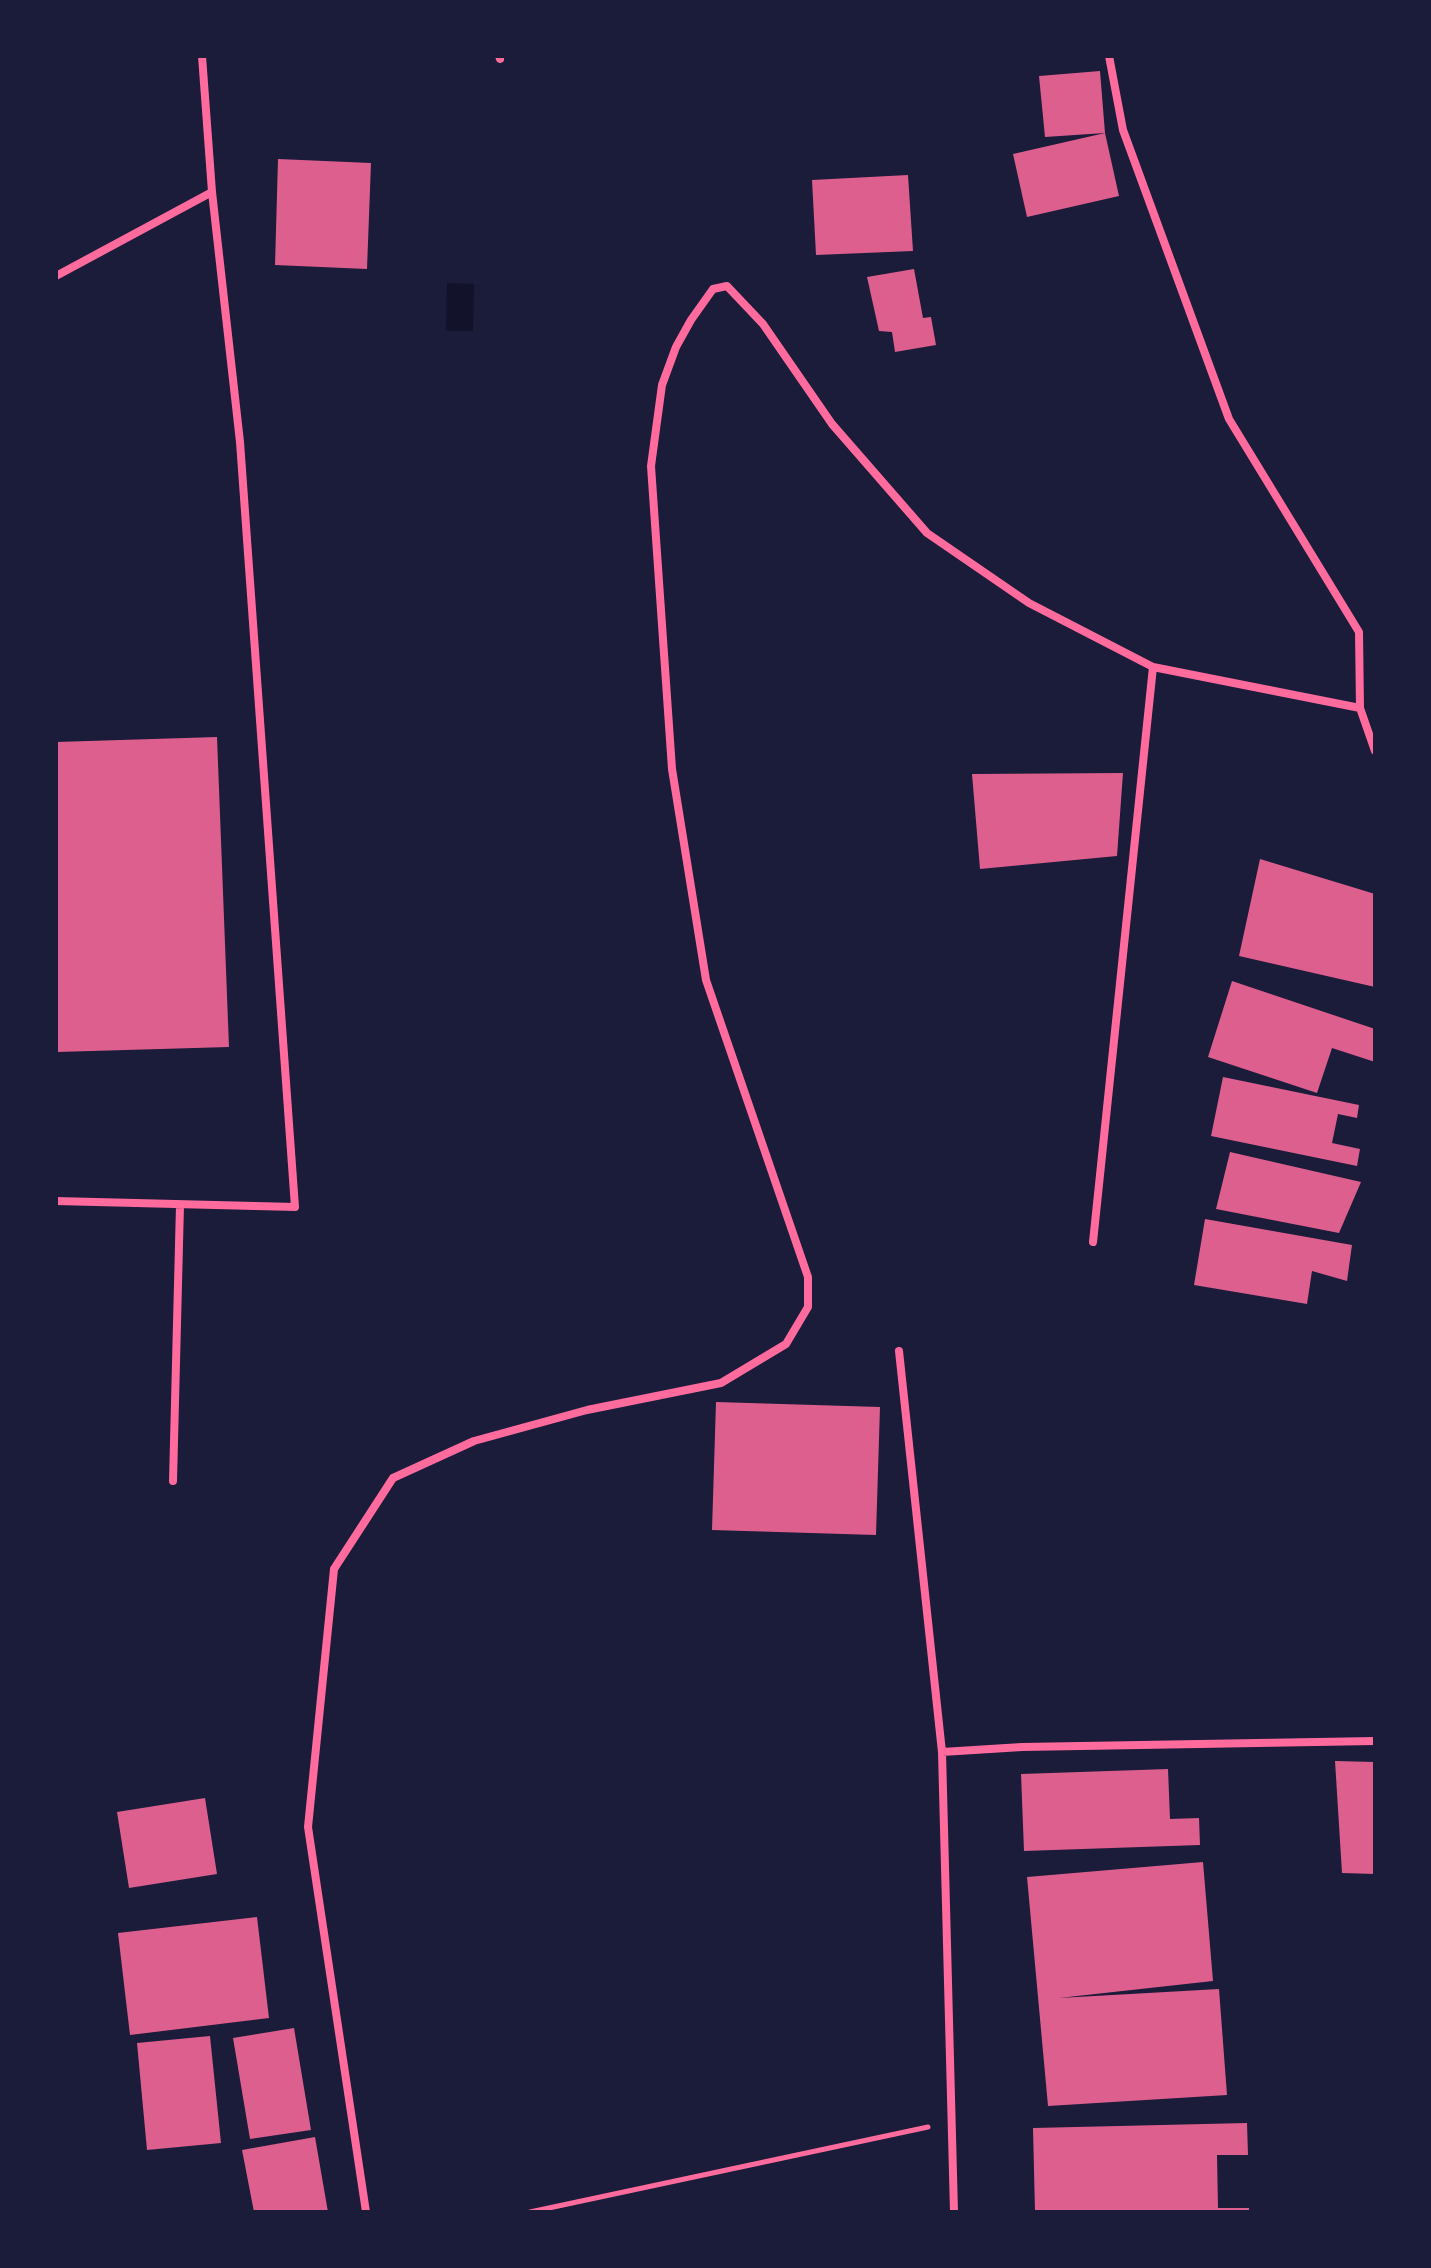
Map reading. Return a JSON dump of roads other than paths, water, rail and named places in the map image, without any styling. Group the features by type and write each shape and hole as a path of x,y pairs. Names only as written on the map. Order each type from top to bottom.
{"street":[{"path":"56,1201 295,1207 240,442 212,192 202,56"},
{"path":"1109,56 1123,130 1229,419 1359,632 1360,708 1375,751"},
{"path":"56,276 212,192"},
{"path":"366,2212 308,1827 334,1569 393,1478 474,1441 587,1410 721,1383 786,1344 808,1307 808,1277 706,980 672,769 651,466 662,385 676,347 713,289 727,286 747,303 832,424 927,533 1029,603 1153,667 1360,708"},
{"path":"1093,1242 1153,667"},
{"path":"173,1481 180,1205"},
{"path":"899,1351 942,1752 954,2212"},
{"path":"942,1752 1037,1747 1375,1741"}]}
